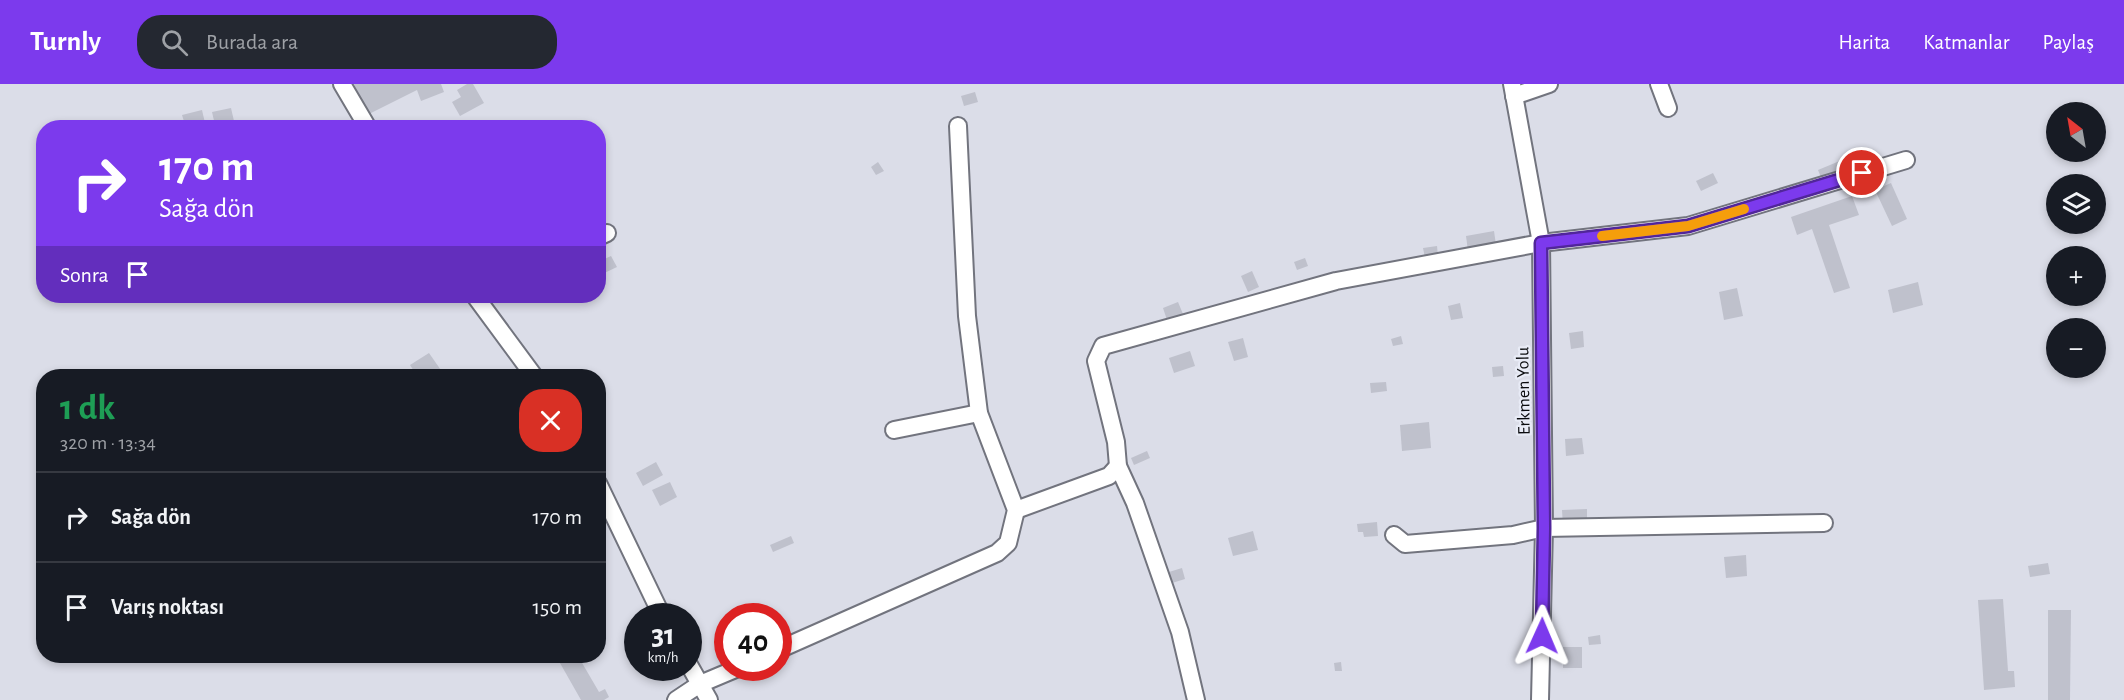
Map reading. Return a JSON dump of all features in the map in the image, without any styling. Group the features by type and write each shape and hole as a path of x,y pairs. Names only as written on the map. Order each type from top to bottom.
{"street":[{"path":"342,84 363,120"},
{"path":"1513,90 1549,84"},
{"path":"1659,84 1668,108"},
{"name":"Erkmen Yolu","path":"1513,90 1541,243 1544,528 1540,700"},
{"path":"792,644 997,553 1008,543 1016,510 978,413 967,316 958,126"},
{"path":"1196,700 1180,632 1135,503 1118,466 1116,442 1096,361 1103,346 1336,281 1541,243 1688,226 1906,160"},
{"path":"482,303 529,369"},
{"path":"894,430 978,413"},
{"path":"1016,510 1109,476 1118,466"},
{"path":"606,503 656,603"},
{"path":"1394,535 1405,544 1513,535 1544,528 1824,523"},
{"path":"676,700 700,684 714,678"},
{"path":"698,681 709,700"}],"building":[{"path":"354,84 441,84 444,92 421,101 417,90 367,115"},
{"path":"467,84 473,84 484,103 460,116 452,102 461,97 457,90"},
{"path":"975,92 978,102 964,106 961,96"},
{"path":"231,108 234,120 214,120 212,112"},
{"path":"202,110 204,120 184,120 182,115"},
{"path":"1854,155 1860,170 1824,185 1818,170"},
{"path":"878,162 884,171 876,175 871,167"},
{"path":"1713,173 1718,183 1701,191 1696,181"},
{"path":"1891,183 1907,219 1892,226 1875,190"},
{"path":"1852,196 1859,215 1829,225 1850,288 1834,293 1812,229 1797,235 1791,217"},
{"path":"1494,231 1496,245 1468,251 1466,236"},
{"path":"1437,246 1438,256 1425,258 1423,248"},
{"path":"611,256 617,267 606,272 606,258"},
{"path":"1305,258 1308,266 1297,270 1294,262"},
{"path":"1252,271 1259,287 1248,292 1241,276"},
{"path":"1918,282 1923,305 1893,313 1888,290"},
{"path":"1737,288 1743,316 1724,320 1719,292"},
{"path":"1178,302 1183,314 1167,320 1163,308"},
{"path":"1460,303 1463,318 1451,320 1448,306"},
{"path":"1583,331 1584,347 1571,349 1569,333"},
{"path":"1401,336 1403,344 1393,346 1391,339"},
{"path":"1243,338 1248,357 1234,361 1228,342"},
{"path":"1190,351 1195,366 1174,373 1169,358"},
{"path":"429,353 440,369 413,369 410,365"},
{"path":"1503,366 1504,376 1493,377 1492,367"},
{"path":"1386,382 1387,391 1371,393 1370,383"},
{"path":"1429,422 1431,448 1402,451 1400,425"},
{"path":"1582,438 1584,454 1566,456 1565,439"},
{"path":"1147,451 1150,458 1134,465 1131,458"},
{"path":"656,462 663,475 643,486 636,473"},
{"path":"670,482 677,497 660,506 652,490"},
{"path":"1587,509 1587,526 1563,527 1562,510"},
{"path":"1377,522 1378,536 1364,537 1363,532 1358,532 1357,524"},
{"path":"1253,531 1258,550 1233,556 1228,538"},
{"path":"791,536 794,543 773,552 770,545"},
{"path":"1746,555 1747,576 1726,578 1724,557"},
{"path":"2048,563 2050,574 2030,577 2028,566"},
{"path":"1182,568 1185,579 1172,583 1169,572"},
{"path":"2003,599 2008,671 2014,671 2015,687 1984,690 1978,600"},
{"path":"2048,610 2071,610 2070,700 2048,700"},
{"path":"1600,635 1601,644 1589,645 1588,637"},
{"path":"1563,647 1582,647 1582,668 1563,668"},
{"path":"1341,662 1342,671 1335,671 1334,663"},
{"path":"560,663 582,663 599,692 605,689 609,697 604,700 581,700"}],"slow traffic":[{"path":"1602,236 1688,226 1744,209"}],"route":[{"path":"1542,636 1544,528 1541,243 1688,226 1862,173"}]}
